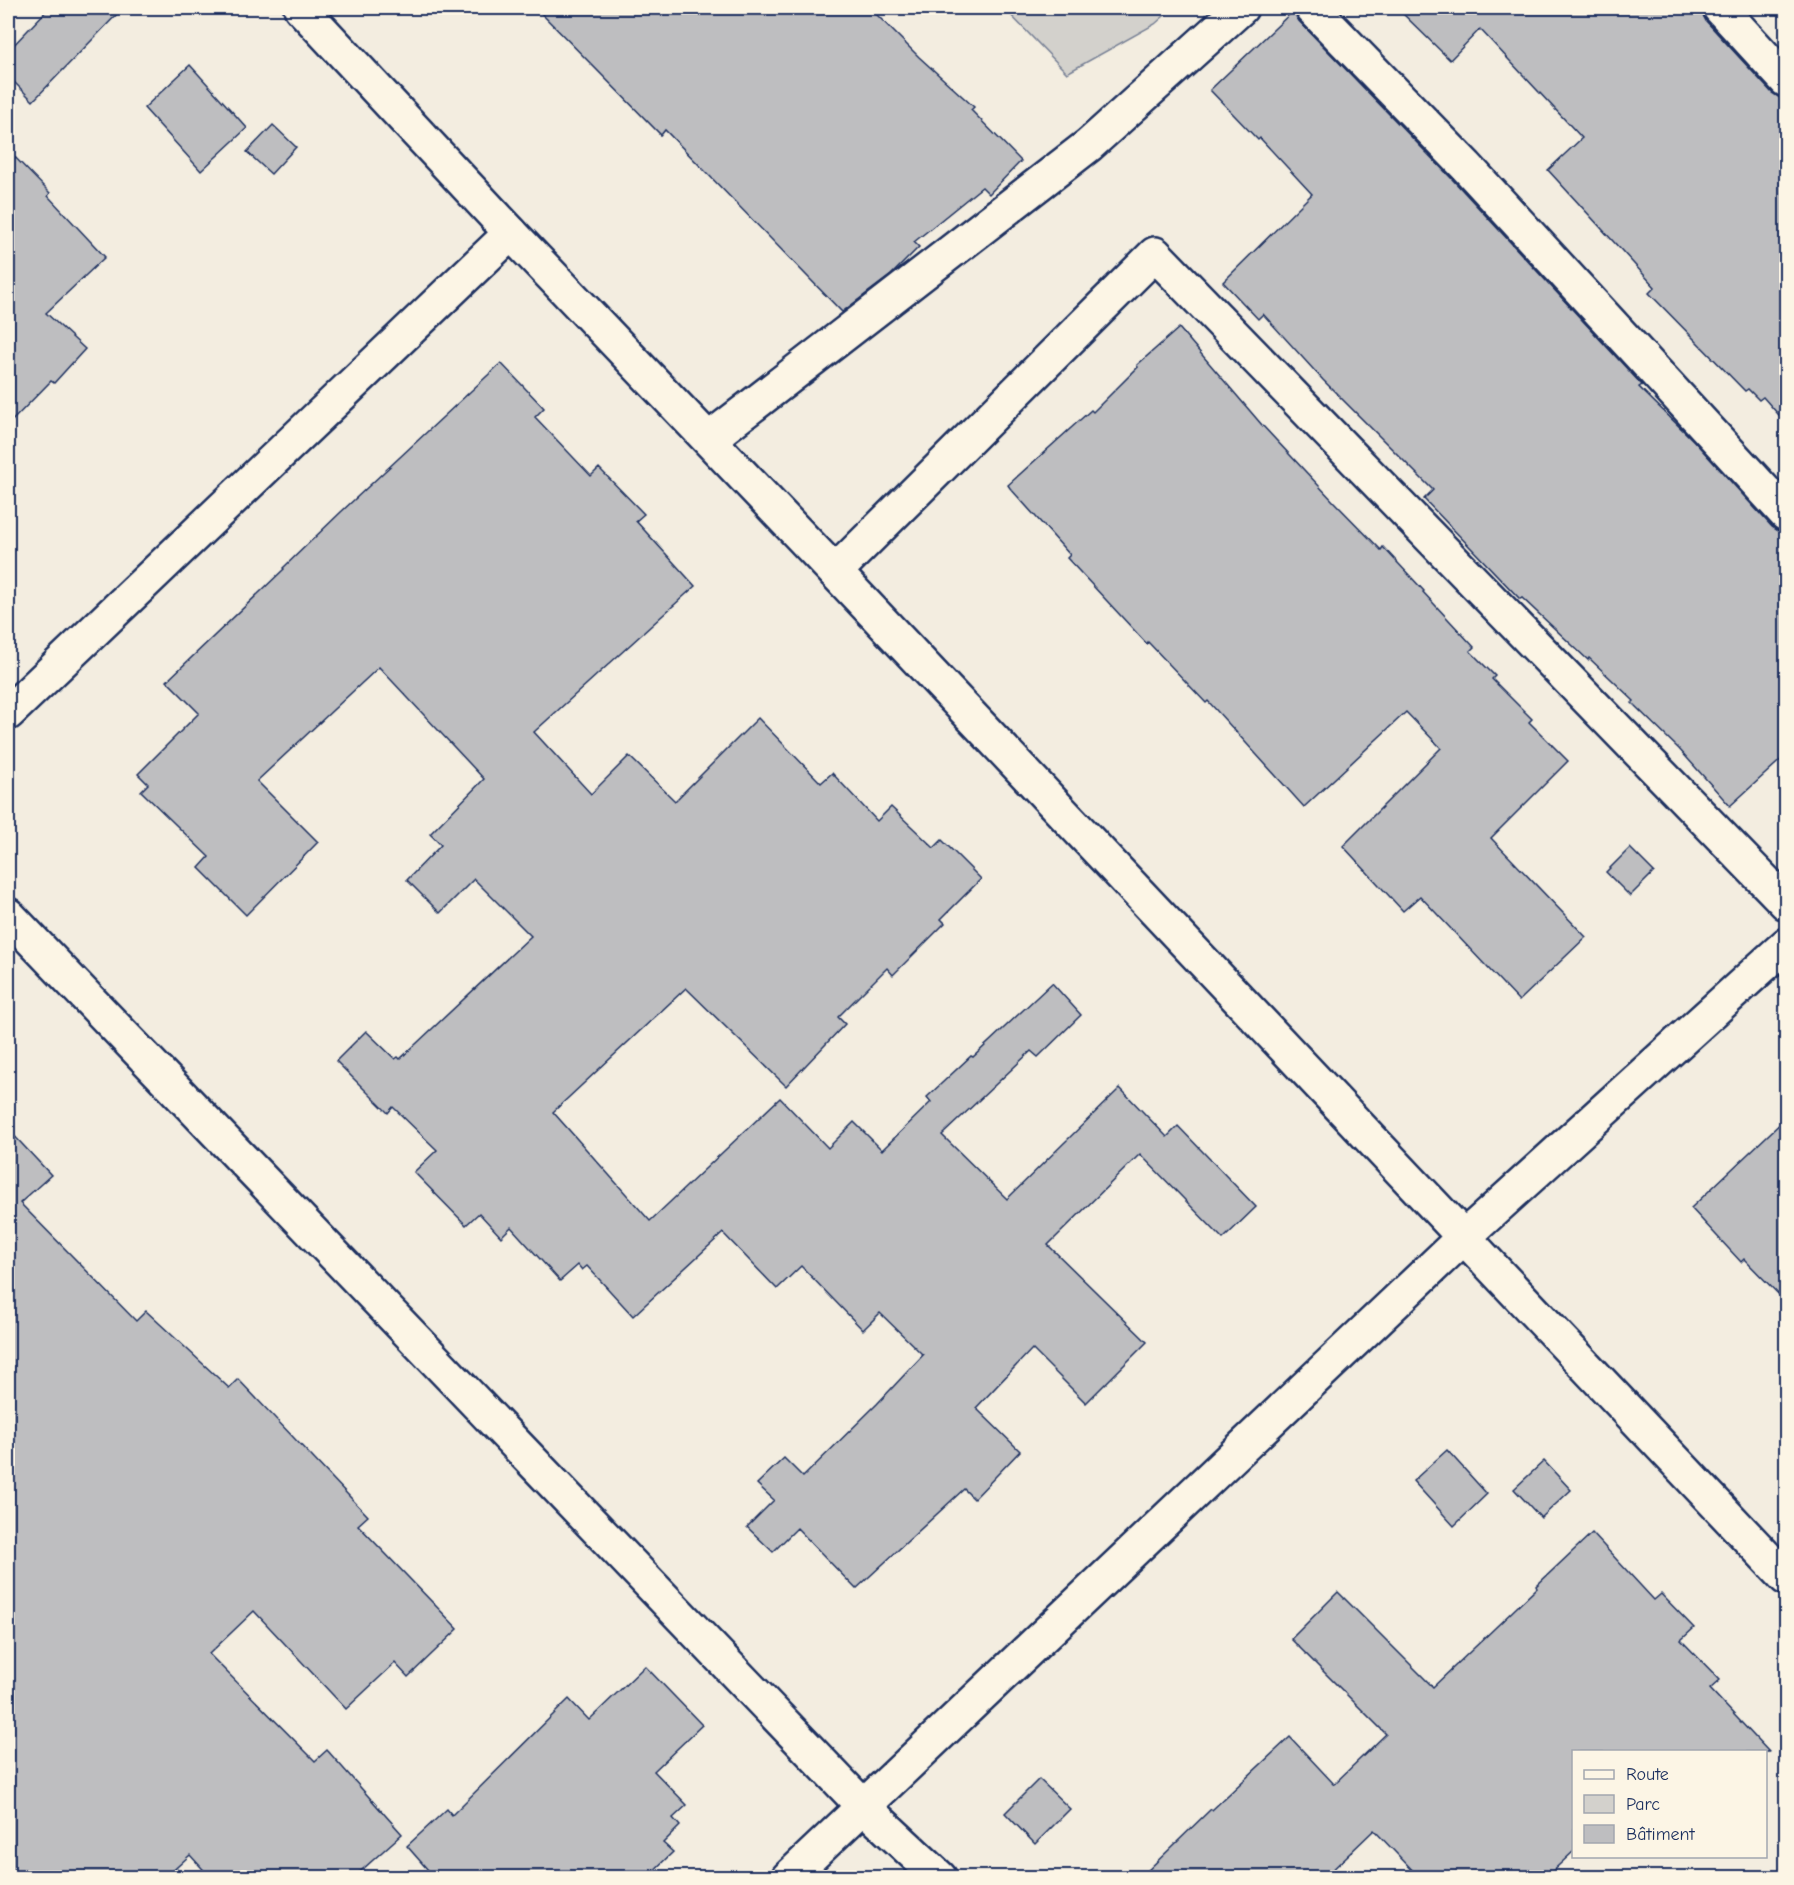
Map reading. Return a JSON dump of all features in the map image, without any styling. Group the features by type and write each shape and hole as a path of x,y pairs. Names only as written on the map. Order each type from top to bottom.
{"street":[{"path":"301,8 1786,1578"},
{"path":"709,439 1089,145 1241,8"},
{"path":"1312,8 1466,166 1786,513"},
{"path":"1720,8 1786,80"},
{"path":"8,713 512,233"},
{"path":"835,572 1155,254 1786,903"},
{"path":"8,915 863,1806 940,1878"},
{"path":"788,1878 1464,1237 1786,945"}],"green space":[{"path":"1004,8 1173,8 1155,24 1067,73"}],"building":[{"path":"49,8 123,8 33,101 8,76 8,51"},
{"path":"536,8 870,8 974,107 971,110 1021,161 989,194 982,187 914,242 919,247 891,275 842,312 665,130 661,135"},
{"path":"1397,8 1702,8 1706,21 1772,93 1780,98 1786,98 1786,423 1763,397 1759,400 1748,389 1745,391 1649,293 1655,287 1548,170 1582,138 1480,29 1450,60"},
{"path":"1294,10 1299,21 1452,179 1642,385 1639,387 1694,441 1772,527 1780,532 1786,532 1786,755 1730,806 1679,749 1632,703 1634,701 1522,598 1520,599 1424,499 1433,490 1323,380 1263,314 1258,319 1223,282 1312,194 1260,138 1258,140 1210,90"},
{"path":"190,65 247,128 201,171 144,108"},
{"path":"273,125 296,147 271,174 247,152"},
{"path":"8,150 50,193 48,196 105,257 46,313 85,349 54,383 51,381 8,425"},
{"path":"1179,328 1262,425 1334,502 1381,550 1383,547 1424,591 1474,647 1470,651 1495,676 1492,679 1532,719 1529,722 1568,761 1491,838 1586,937 1519,1001 1420,896 1403,911 1343,846 1441,748 1406,712 1304,807 1208,701 1206,703 1148,642 1147,644 1067,558 1070,555 1008,485 1091,410 1093,412 1138,367 1137,365"},
{"path":"501,363 544,408 535,417 591,476 599,468 644,514 636,521 695,586 534,732 591,794 629,756 675,801 758,718 821,783 832,773 877,821 891,807 934,848 942,840 981,879 941,919 945,923 893,975 887,968 838,1017 845,1024 786,1086 686,988 553,1112 650,1221 780,1098 828,1148 854,1122 882,1150 931,1102 927,1097 1052,983 1081,1015 1038,1057 1031,1051 942,1135 1007,1199 1120,1088 1167,1137 1178,1126 1256,1207 1223,1239 1140,1154 1048,1245 1147,1342 1086,1403 1032,1349 976,1408 1020,1451 974,1499 964,1489 856,1589 797,1528 773,1552 747,1527 774,1500 757,1484 784,1458 803,1477 923,1355 880,1313 863,1330 801,1266 777,1289 723,1233 633,1316 587,1266 582,1270 578,1265 560,1281 511,1227 501,1237 479,1213 466,1225 414,1172 437,1150 393,1107 388,1113 336,1061 366,1031 395,1059 398,1057 400,1059 531,936 474,879 440,913 407,880 441,845 430,834 484,779 379,667 257,781 318,842 246,915 199,868 209,857 141,791 148,784 138,774 199,713 167,681 341,512"},
{"path":"1630,848 1654,872 1630,896 1606,872"},
{"path":"1786,1118 1786,1302 1744,1259 1741,1262 1691,1208"},
{"path":"8,1129 51,1175 20,1203 136,1321 146,1311 229,1388 238,1379 368,1516 358,1525 458,1629 408,1677 395,1663 346,1709 254,1611 209,1654 315,1761 327,1750 402,1834 353,1878 211,1878 190,1855 165,1878 8,1878"},
{"path":"1447,1450 1487,1494 1454,1526 1413,1481"},
{"path":"1544,1461 1571,1490 1541,1518 1514,1489"},
{"path":"1592,1533 1654,1600 1661,1594 1694,1628 1681,1640 1720,1680 1710,1689 1769,1752 1767,1750 1572,1750 1572,1853 1545,1878 1420,1878 1374,1830 1324,1878 1140,1878 1290,1737 1334,1784 1386,1734 1291,1639 1338,1592 1433,1687 1537,1588 1536,1586"},
{"path":"645,1666 702,1725 654,1771 687,1805 673,1818 680,1826 663,1843 673,1852 646,1878 435,1878 407,1846 447,1809 452,1815 569,1699 589,1720"},
{"path":"1039,1779 1070,1809 1035,1844 1005,1813"}]}
